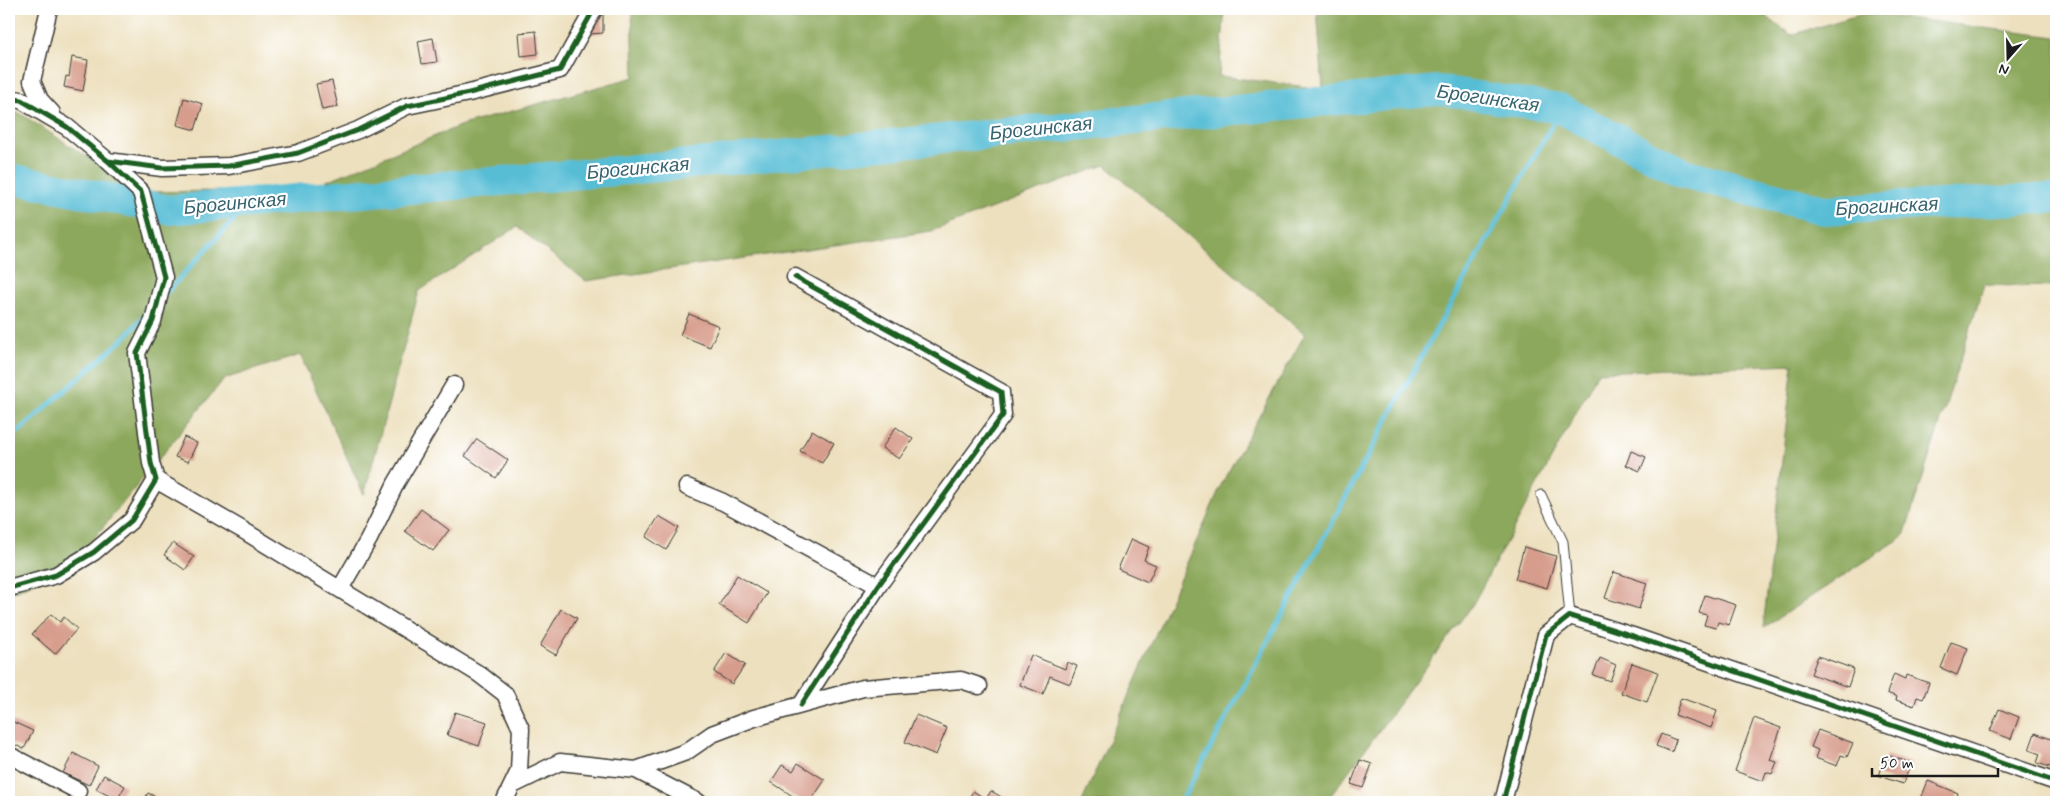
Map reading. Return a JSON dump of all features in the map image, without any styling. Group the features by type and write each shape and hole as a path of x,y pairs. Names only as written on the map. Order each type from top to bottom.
{"street":[{"path":"49,9 32,81 40,100 67,127 142,192 164,277 153,321 137,354 151,463 156,480 479,674 505,694 521,729 519,771 504,802"},
{"path":"108,161 162,168 229,166 298,153 358,130 407,106 469,93 560,70 594,9"},
{"path":"9,98 21,100 67,127"},
{"path":"795,277 1001,392 1003,415 878,586 801,705"},
{"path":"340,589 369,539 396,483 454,385"},
{"path":"9,588 56,575 94,552 132,520 156,480"},
{"path":"687,487 723,502 878,586"},
{"path":"1503,802 1546,635 1570,616 2056,782"},
{"path":"636,770 686,752 712,734 754,718 864,688 962,680 979,686"},
{"path":"9,754 78,791"},
{"path":"513,785 560,762 636,770 698,802"}],"lane":[{"path":"1541,495 1563,542 1570,616"}],"green space":[{"path":"632,9 1225,9 1219,76 1323,89 1317,9 1756,9 1791,35 1865,13 2056,37 2056,287 1984,285 1904,536 1763,628 1793,364 1598,372 1473,604 1326,802 1082,802 1222,483 1305,334 1105,165 932,231 586,281 517,227 419,291 364,495 300,355 224,379 73,564 9,594 9,111 21,114 141,192 305,190 462,125 634,77"}],"building":[{"path":"590,14 603,14 603,33 590,34"},
{"path":"536,31 538,54 521,56 519,33"},
{"path":"433,38 437,62 422,64 418,41"},
{"path":"72,57 88,60 83,91 64,87 66,76 69,77"},
{"path":"332,81 338,107 322,110 316,84"},
{"path":"184,98 203,104 195,130 177,125"},
{"path":"689,314 719,326 710,347 680,335"},
{"path":"896,427 913,439 899,459 882,448"},
{"path":"812,430 834,443 822,463 800,451"},
{"path":"184,437 197,443 188,462 175,457"},
{"path":"477,439 508,460 496,478 465,456"},
{"path":"1631,451 1646,457 1640,471 1626,465"},
{"path":"421,509 449,530 433,551 405,531"},
{"path":"659,516 679,528 666,550 646,537"},
{"path":"1131,539 1149,547 1144,560 1156,565 1148,582 1118,569"},
{"path":"173,543 194,557 185,570 164,555"},
{"path":"1524,547 1556,556 1547,588 1515,579"},
{"path":"1614,572 1647,583 1639,609 1605,598"},
{"path":"737,575 767,593 749,623 719,605"},
{"path":"1705,595 1736,605 1729,625 1718,622 1716,628 1704,625 1707,615 1699,613"},
{"path":"561,609 577,618 556,655 540,646"},
{"path":"51,614 60,622 64,617 77,629 55,654 32,634"},
{"path":"1951,642 1968,648 1957,675 1941,668"},
{"path":"726,653 745,665 732,684 714,672"},
{"path":"1031,655 1065,669 1067,662 1077,666 1070,684 1050,676 1043,694 1020,685"},
{"path":"1818,656 1854,669 1848,687 1811,674"},
{"path":"1600,658 1616,665 1610,681 1593,675"},
{"path":"1632,663 1658,672 1647,702 1621,693"},
{"path":"1894,674 1905,679 1906,675 1929,683 1923,699 1917,697 1914,706 1896,700 1897,697 1887,693"},
{"path":"1681,698 1717,711 1711,728 1675,715"},
{"path":"1999,709 2019,717 2011,739 1990,731"},
{"path":"455,712 487,722 479,746 447,735"},
{"path":"916,715 947,728 936,755 905,742"},
{"path":"1754,718 1781,728 1770,760 1777,762 1772,774 1766,772 1763,781 1735,771"},
{"path":"9,720 33,731 24,749 9,742"},
{"path":"1818,730 1853,743 1847,757 1841,755 1837,766 1815,758 1818,750 1811,747"},
{"path":"2035,733 2056,741 2056,769 2037,763 2040,754 2029,750"},
{"path":"1661,734 1676,740 1672,752 1656,746"},
{"path":"73,753 98,766 89,785 63,773"},
{"path":"1886,755 1911,763 1903,784 1879,776"},
{"path":"1360,760 1372,764 1363,788 1351,784"},
{"path":"798,763 825,780 810,802 802,802 771,782 782,765 793,771"},
{"path":"104,775 125,786 117,800 96,789"},
{"path":"1928,781 1958,793 1955,802 1920,801"},
{"path":"973,791 986,799 991,791 1005,799 1002,802 967,802"},
{"path":"148,793 166,802 143,802"}],"waterway":[{"name":"Брогинская","path":"9,178 169,210 627,170 1439,90 1561,109 1683,173 1824,210 2056,198"},
{"path":"1181,802 1425,350 1561,109"},
{"path":"166,293 249,203"},
{"path":"9,440 122,340 150,310"}],"cycle path":[{"path":"108,161 162,168 229,166 298,153 358,130 407,106 469,93 560,70 594,9"},
{"path":"9,98 21,100 67,127 108,161 141,192 164,277 153,321 137,353 151,463 156,480 132,520 94,552 56,575 9,588"},
{"path":"795,277 1001,392 1003,415 878,586 801,705"},
{"path":"1503,802 1546,635 1570,616 2056,782"}]}
